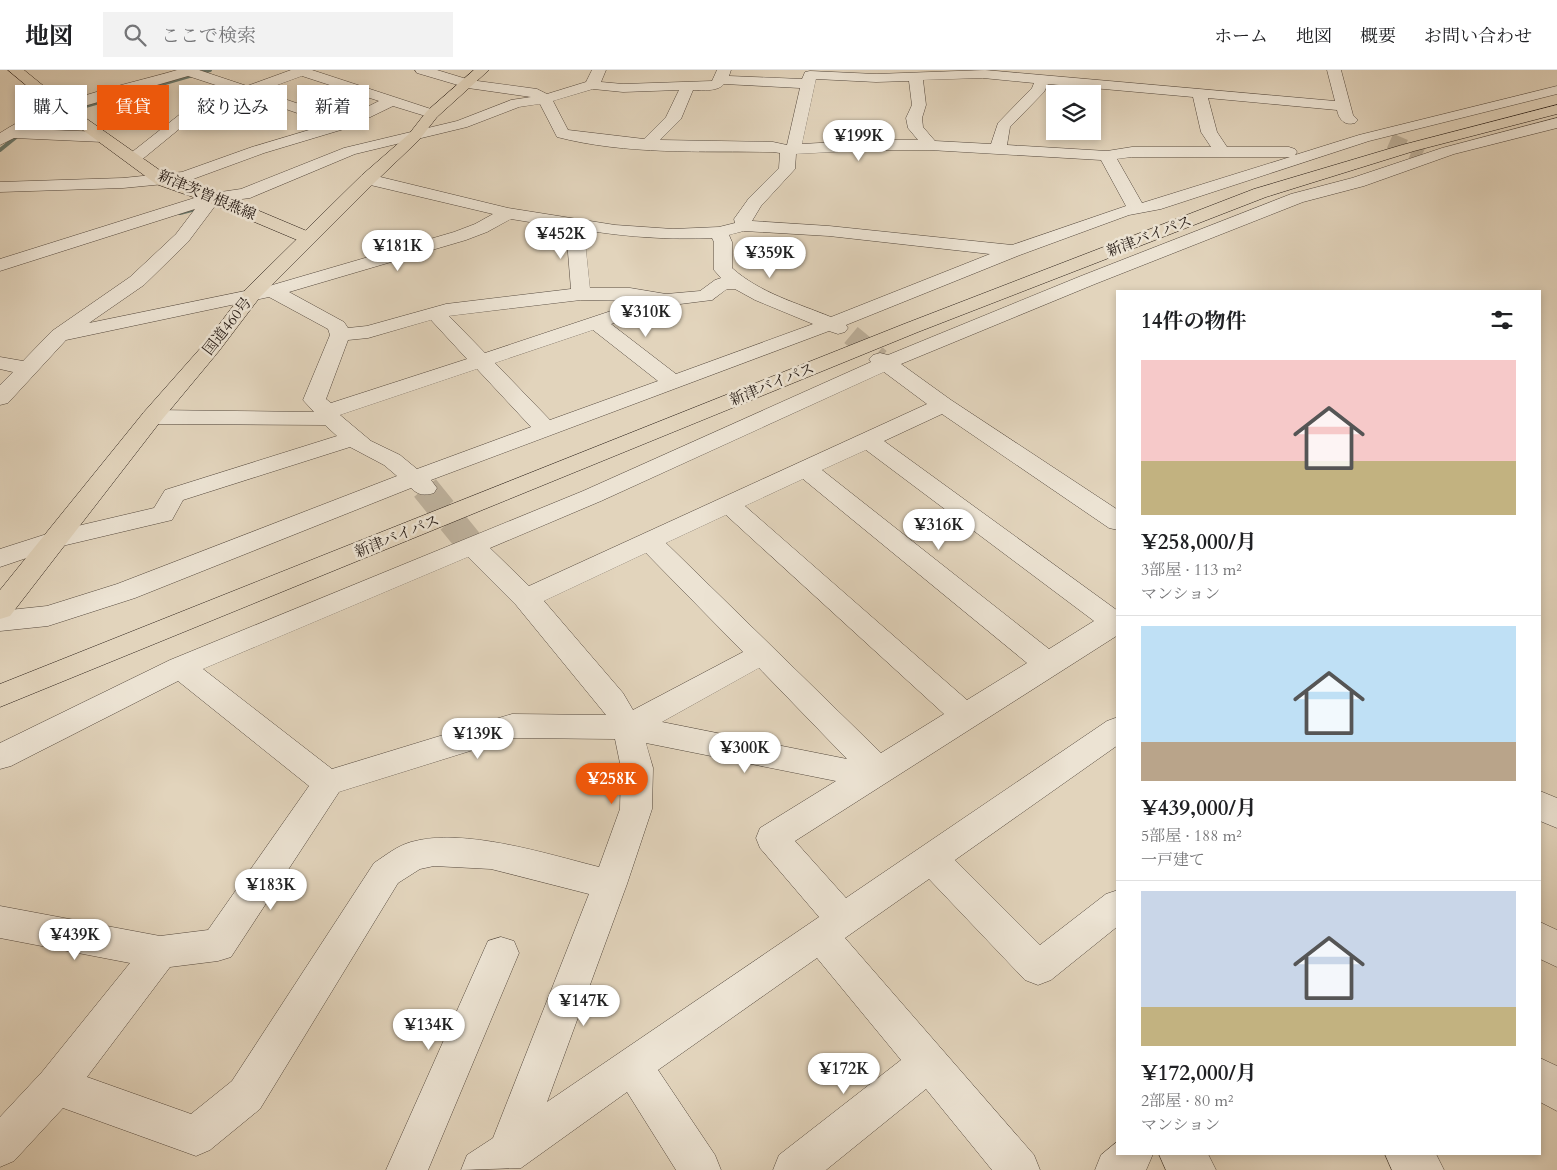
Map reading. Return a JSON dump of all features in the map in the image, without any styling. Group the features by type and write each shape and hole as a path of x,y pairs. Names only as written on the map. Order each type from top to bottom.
{"main road":[{"name":"新津茨曽根燕線","path":"15,70 34,85"},
{"name":"国道460号","path":"0,609 152,417 263,292 308,238 368,179 405,139 475,77"},
{"name":"新津バイパス","path":"0,696 911,328 1260,194 1408,148 1557,109"},
{"name":"新津茨曽根燕線","path":"87,126 162,180 213,198 308,238"}],"street":[{"path":"87,104 188,70 230,85"},
{"path":"422,70 475,77 537,93 545,99 562,134 648,144 773,147 788,150 930,145 1106,156 1132,152 1315,153"},
{"path":"592,85 600,70"},
{"path":"1334,70 1346,116 1352,124 1383,138"},
{"path":"263,85 300,71 432,114"},
{"path":"788,150 794,147 810,75 875,74 915,77 983,74 1344,106"},
{"path":"0,264 213,198 244,194 350,151 462,124 516,103 545,99 592,85 623,88 716,85 722,75 808,84"},
{"path":"915,77 919,104 914,118 916,128 930,145"},
{"path":"998,150 1002,126 1039,89 1042,80"},
{"path":"648,144 673,119 688,86"},
{"path":"0,621 48,616 126,591 420,483 546,429 830,324 1014,251 1136,208 1155,205 1315,153 1383,138 1484,107 1557,90"},
{"path":"1199,94 1209,132 1223,153"},
{"path":"369,111 391,100"},
{"path":"133,158 179,122"},
{"path":"0,757 180,667 592,496 884,361 1297,198 1358,182 1426,157 1557,123"},
{"path":"4,135 15,129"},
{"path":"0,187 162,180 185,177 258,150 324,130"},
{"path":"363,130 405,139"},
{"path":"4,135 102,137"},
{"path":"744,226 743,219 755,202 787,169 788,150"},
{"path":"1106,156 1136,208"},
{"path":"368,179 508,213 615,230 674,234 719,232 744,226 828,231 1014,251"},
{"path":"0,398 60,335 107,300 138,281 182,238 213,198"},
{"path":"60,335 263,292 460,236 481,228 508,213"},
{"path":"575,224 581,294"},
{"path":"719,232 723,242 723,270 738,283 851,335"},
{"path":"340,335 368,332 446,310 581,294 630,294 670,299 705,296 722,284 738,283"},
{"path":"263,292 337,326 340,335 314,400 363,446 392,460 420,483"},
{"path":"152,417 329,415 483,361 670,299"},
{"path":"436,313 546,429"},
{"path":"596,323 673,382"},
{"path":"884,361 943,405 1116,521"},
{"path":"0,363 27,368"},
{"path":"526,598 943,405"},
{"path":"0,558 56,539 163,514 174,496 353,438"},
{"path":"868,440 1116,624 1048,664 772,838 831,927 928,1063 1019,1170"},
{"path":"805,469 1048,664"},
{"path":"728,504 966,716"},
{"path":"649,541 762,654 875,773"},
{"path":"472,546 526,598 613,701 628,727 637,768 636,809 610,884 497,1164"},
{"path":"628,727 762,654"},
{"path":"180,667 328,783"},
{"path":"0,922 160,952 218,945 328,783 512,726 628,727 875,773"},
{"path":"497,1164 632,1065 1116,730"},
{"path":"1541,805 1557,815"},
{"path":"56,1086 196,1136 246,1096 386,873 397,864 412,856 434,852 491,855 610,884"},
{"path":"931,858 1038,968 1116,907"},
{"path":"1541,939 1557,951"},
{"path":"0,1147 56,1086 160,952"},
{"path":"407,1170 501,952"},
{"path":"794,1170 928,1063"},
{"path":"632,1065 700,1170"},
{"path":"1541,1078 1557,1091"},
{"path":"1116,1170 1132,1155"},
{"path":"1180,1155 1194,1170"},
{"path":"1406,1155 1423,1170"}],"waterway":[{"path":"87,106 210,70"},
{"path":"0,150 21,133"},
{"path":"180,213 203,207"}],"tunnel":[{"path":"1390,141 1422,155"},
{"path":"851,335 880,359"},
{"path":"425,488 472,546"}]}
